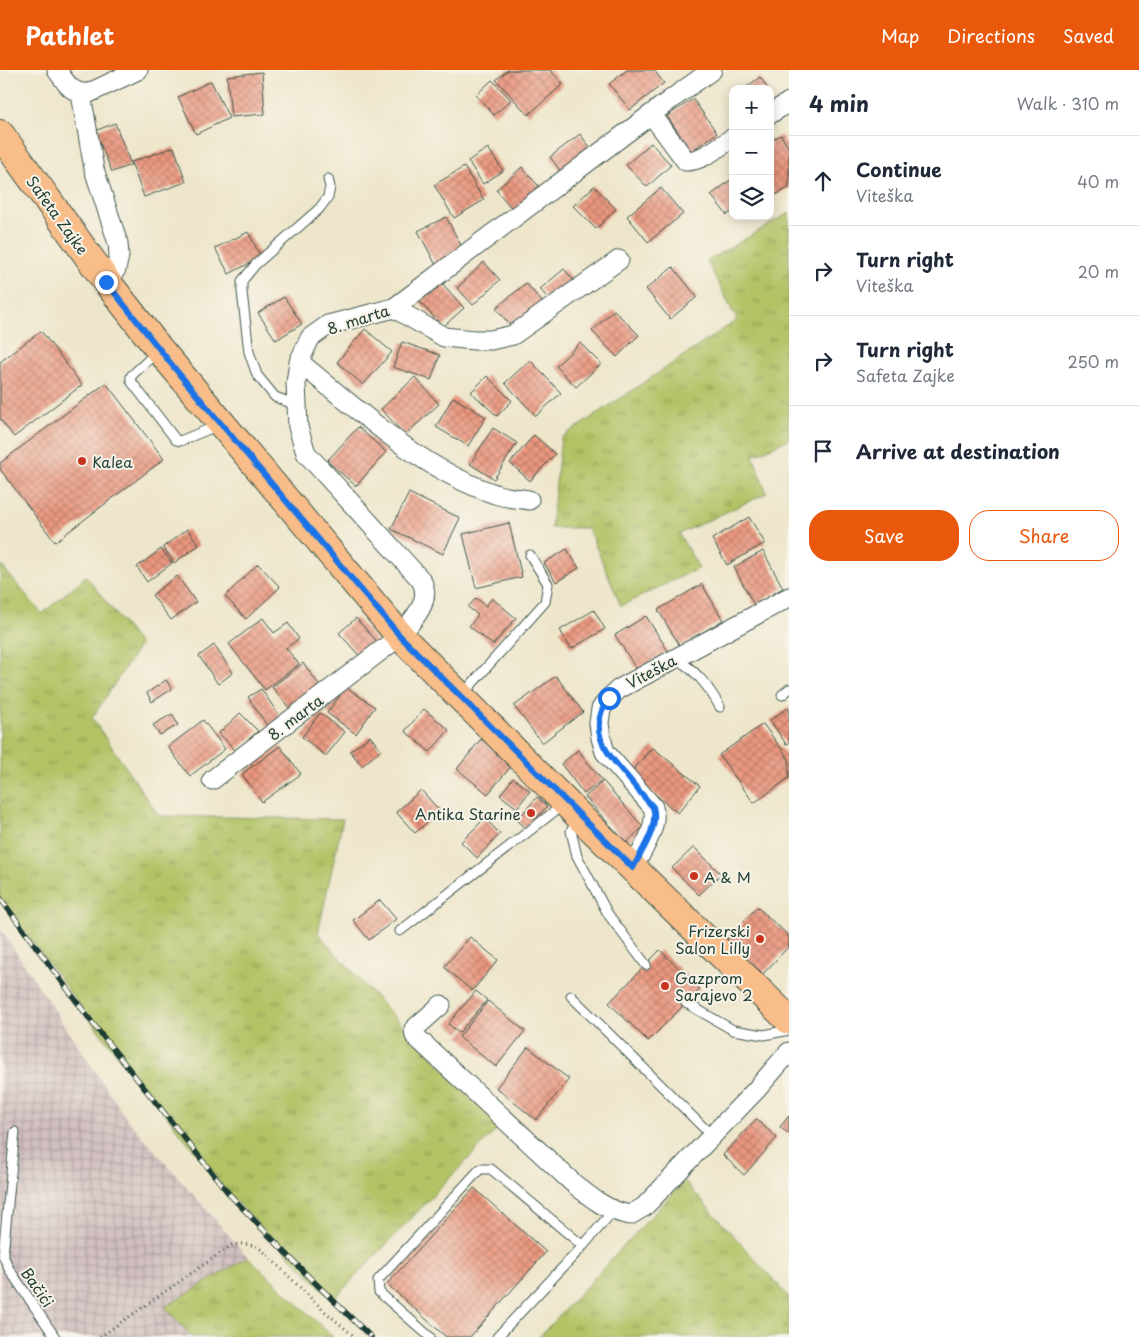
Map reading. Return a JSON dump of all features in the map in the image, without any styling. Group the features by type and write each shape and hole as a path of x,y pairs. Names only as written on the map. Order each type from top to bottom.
{"main road":[{"name":"Safeta Zajke","path":"0,134 106,282 400,636 574,810 789,1020"}],"street":[{"path":"57,70 72,90 81,94 89,93 138,70"},
{"name":"8. marta","path":"212,780 400,636 422,608 425,600 424,586 420,580 306,453 298,427 296,405 299,362 310,338 328,326 394,308 712,70"},
{"path":"81,94 94,169 118,243 119,256 116,269 106,282"},
{"path":"774,111 789,102"},
{"path":"652,115 686,161 701,158 729,140"},
{"path":"394,308 444,337 483,340 513,335 619,260"},
{"path":"299,362 412,452 450,475 498,495 530,500"},
{"name":"Viteška","path":"633,868 654,825 655,815 653,807 605,752 599,722 601,709 619,689 789,597"},
{"path":"441,1004 414,1029 415,1036 573,1183 593,1199 613,1210 630,1215 644,1207 789,1052"}],"lane":[{"path":"296,405 275,397 257,375 249,352 242,281 256,264 319,209 328,196 330,187 328,179"},
{"path":"160,349 131,376 131,381 176,440 180,441 222,424"},
{"path":"461,697 545,602 548,584 530,555"},
{"path":"675,658 692,668 713,694 720,707"},
{"path":"400,931 574,810"},
{"path":"574,810 571,831 577,856 608,914 646,965"},
{"path":"571,996 712,1136"},
{"path":"686,1004 732,1030 764,1035 789,1030"},
{"name":"Bačići","path":"15,1132 3,1255 9,1269 54,1337"},
{"path":"430,1337 379,1292 378,1280 480,1169 491,1169 583,1246"},
{"path":"497,1337 583,1246 613,1210"}],"path":[{"path":"100,1337 232,1245 242,1243 253,1245 262,1250 322,1310 355,1337"}],"shaded area":[{"path":"0,928 126,1118 248,1257 165,1307 192,1337 0,1337"}],"green space":[{"path":"789,213 789,439 753,456 767,493 679,534 699,568 621,606 588,528 551,528 561,438 737,320 707,261"},
{"path":"0,564 42,614 86,576 140,645 92,718 159,816 343,819 318,933 369,990 499,1127 333,1300 230,1195 97,1029 0,898"},
{"path":"684,1181 789,1297 789,1337 539,1337"},
{"path":"248,1257 333,1337 192,1337 165,1307"}],"building":[{"path":"508,70 550,70 563,84 528,115 496,80"},
{"path":"627,70 654,70 664,83 630,110 609,84"},
{"path":"262,72 265,114 231,117 227,76"},
{"path":"760,77 765,85 749,85"},
{"path":"492,80 511,100 494,115 476,95"},
{"path":"211,81 229,118 196,134 178,97"},
{"path":"693,99 717,133 691,151 667,116"},
{"path":"115,123 131,165 112,172 95,131"},
{"path":"580,134 595,154 565,177 550,157"},
{"path":"781,135 789,149 789,188 775,195 774,193 774,139"},
{"path":"651,143 671,165 647,187 626,165"},
{"path":"174,147 186,182 144,197 131,162"},
{"path":"488,148 503,171 483,184 468,161"},
{"path":"464,167 484,200 454,218 434,185"},
{"path":"522,167 543,191 516,213 496,190"},
{"path":"729,181 729,214 727,215 711,195"},
{"path":"594,186 616,209 596,229 573,206"},
{"path":"661,188 683,214 648,242 627,216"},
{"path":"446,217 464,251 436,265 418,231"},
{"path":"248,232 261,257 229,274 215,248"},
{"path":"484,262 500,280 473,305 457,288"},
{"path":"673,267 697,297 670,319 646,289"},
{"path":"564,269 575,282 551,302 540,289"},
{"path":"442,283 464,308 443,327 420,302"},
{"path":"526,283 544,304 514,330 496,308"},
{"path":"284,297 302,324 276,340 258,313"},
{"path":"614,310 639,335 617,357 592,331"},
{"path":"365,329 392,352 363,385 337,362"},
{"path":"41,331 82,385 14,437 0,419 0,362"},
{"path":"402,342 440,355 431,380 393,367"},
{"path":"580,343 601,364 576,387 556,366"},
{"path":"530,360 561,393 536,416 505,383"},
{"path":"487,376 512,401 497,416 471,392"},
{"path":"415,377 439,404 405,435 381,409"},
{"name":"Kalea","path":"106,383 164,459 55,542 0,469 0,463"},
{"path":"453,397 486,417 468,446 436,427"},
{"path":"358,427 386,452 356,486 327,461"},
{"path":"493,428 517,443 494,479 470,464"},
{"path":"534,435 555,454 530,481 510,463"},
{"path":"409,493 460,518 443,554 391,529"},
{"path":"749,517 765,543 727,565 712,539"},
{"path":"509,523 522,577 476,588 463,534"},
{"path":"187,529 199,545 174,563 163,547"},
{"path":"161,549 172,563 147,582 137,567"},
{"path":"567,549 579,568 556,582 544,563"},
{"path":"763,551 783,588 754,605 734,567"},
{"path":"258,564 280,587 246,619 225,596"},
{"path":"177,576 196,602 171,620 152,595"},
{"path":"702,584 723,620 680,646 658,610"},
{"path":"476,598 486,606 492,598 516,618 493,645 469,626 478,615 468,607"},
{"path":"594,610 605,629 571,649 560,630"},
{"path":"646,616 668,651 637,670 615,635"},
{"path":"263,618 274,633 288,623 299,639 286,648 299,664 265,690 229,644"},
{"path":"356,618 380,645 363,660 339,633"},
{"path":"214,645 233,673 218,684 199,656"},
{"path":"303,663 324,691 294,714 272,687"},
{"path":"556,676 583,712 542,743 514,706"},
{"path":"166,680 172,689 152,702 147,693"},
{"path":"346,687 375,707 356,734 327,713"},
{"path":"261,689 283,721 270,730 248,697"},
{"path":"789,707 789,743 786,744 770,720"},
{"path":"424,709 449,730 430,752 405,731"},
{"path":"240,713 258,731 236,751 219,733"},
{"path":"320,713 345,732 326,756 302,737"},
{"path":"172,714 178,725 160,735 153,725"},
{"path":"203,720 225,749 190,776 168,747"},
{"path":"763,724 789,759 789,778 754,803 719,755"},
{"path":"370,736 381,750 362,766 350,751"},
{"path":"481,739 513,764 488,794 457,769"},
{"path":"280,746 301,774 262,802 242,774"},
{"path":"652,747 700,786 678,813 630,774"},
{"path":"578,750 602,780 584,794 561,764"},
{"path":"513,778 530,791 517,808 500,795"},
{"path":"603,781 643,827 626,843 585,797"},
{"path":"421,790 440,811 415,833 396,812"},
{"path":"537,797 547,806 527,829 517,820"},
{"path":"485,818 500,834 477,858 461,842"},
{"path":"694,847 721,874 699,895 672,868"},
{"path":"380,900 396,919 369,940 353,920"},
{"path":"757,907 789,936 789,946 763,974 726,940"},
{"path":"470,937 498,960 472,991 444,967"},
{"name":"Gazprom Sarajevo 2","path":"660,950 700,989 648,1041 609,1003"},
{"path":"476,991 487,1000 459,1033 448,1024"},
{"path":"488,1001 525,1031 496,1067 459,1037"},
{"path":"528,1047 569,1079 536,1120 496,1088"},
{"path":"789,1116 789,1134 780,1127"},
{"path":"756,1119 777,1138 744,1175 723,1155"},
{"path":"474,1188 546,1252 470,1337 446,1337 387,1284"}],"railway":[{"path":"0,898 97,1029 230,1195 308,1276 371,1337"}],"place":[{"name":"Kalea","path":"82,461"},
{"name":"Antika Starine","path":"531,813"},
{"name":"A & M","path":"694,876"},
{"name":"Frizerski Salon Lilly","path":"760,939"},
{"name":"Gazprom Sarajevo 2","path":"665,986"}],"route":[{"path":"106,282 180,375 400,636 633,868 654,825 655,815 653,807 605,752 599,722 601,709 609,698"}]}
